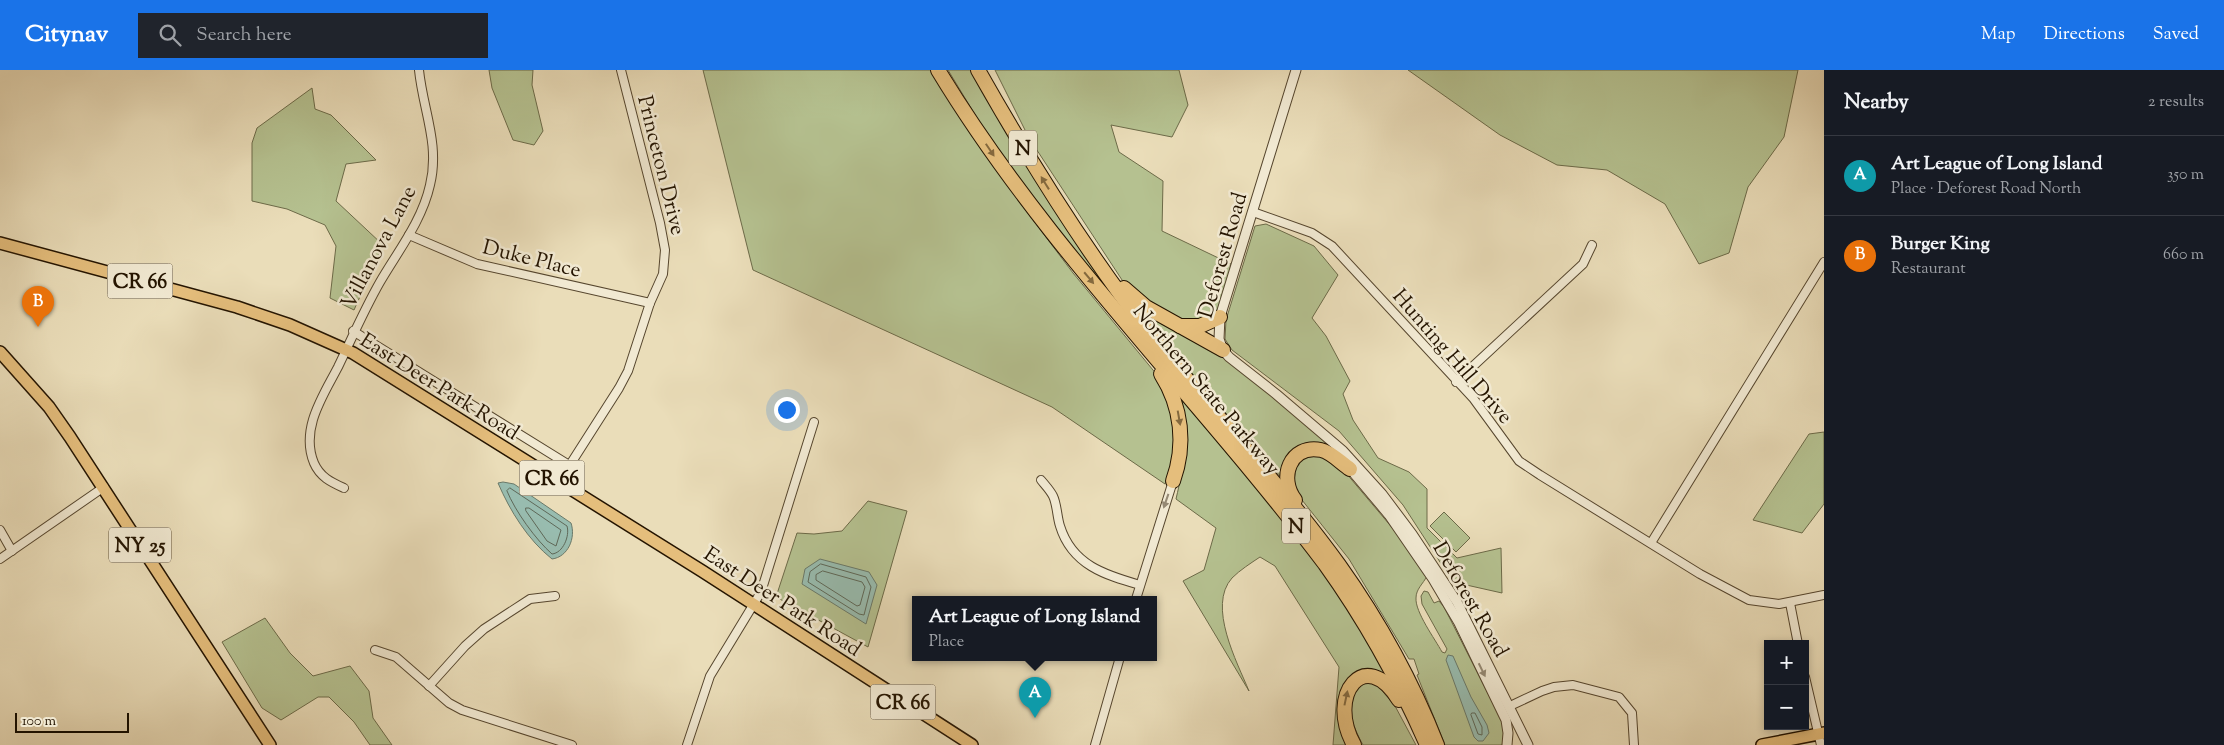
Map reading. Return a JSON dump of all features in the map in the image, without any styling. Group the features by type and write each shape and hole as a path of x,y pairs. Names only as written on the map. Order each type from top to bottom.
{"highway":[{"name":"Northern State Parkway","path":"938,70 993,155 1025,199 1325,564 1357,610 1382,652 1402,690 1426,745"},
{"name":"Northern State Parkway","path":"978,70 1027,155 1071,224 1155,340 1328,550 1386,638 1414,691 1437,745"},
{"path":"1071,224 1097,252 1127,292 1146,307 1223,350"},
{"path":"1180,326 1200,326 1220,317"},
{"path":"1132,329 1166,382 1176,404 1181,441 1178,466 1173,482"},
{"path":"1328,550 1305,512 1288,489 1286,476 1288,468 1293,459 1301,454 1317,450 1330,454 1350,469"},
{"path":"1354,745 1346,722 1345,698 1352,684 1370,677 1388,684 1426,745"}],"main road":[{"name":"East Deer Park Road","path":"0,243 237,307 290,325 345,349 754,604 972,745"},
{"name":"NY 25","path":"0,352 49,407 104,487 270,745"},
{"path":"1762,745 1821,737"}],"street":[{"name":"Villanova Lane","path":"344,488 326,480 320,473 311,453 310,434 314,414 353,332 409,235 430,186 434,162 433,138 419,70"},
{"name":"Princeton Drive","path":"559,482 620,388 628,370 650,303 664,274 665,250 660,223 621,70"},
{"name":"Deforest Road","path":"1296,70 1220,317 1218,334 1223,350 1232,360 1282,399 1343,451 1417,540 1457,602 1528,745"},
{"name":"Hunting Hill Drive","path":"1252,212 1312,233 1332,246 1492,421 1507,446 1519,461 1700,574 1749,600 1770,604 1790,603 1824,595"},
{"name":"Duke Place","path":"409,235 477,264 650,303"},
{"path":"1456,382 1583,264 1592,245"},
{"path":"1651,543 1824,262"},
{"path":"353,332 569,465"},
{"path":"687,745 710,676 762,592 814,422"},
{"name":"Deforest Road","path":"1326,438 1398,526 1449,604 1506,720 1507,745"},
{"path":"1041,480 1054,497 1060,528 1067,543 1078,558 1092,568 1107,575 1140,585"},
{"path":"1137,596 1159,521 1173,482"},
{"path":"0,559 104,487"},
{"path":"0,530 12,551"},
{"path":"429,686 465,646 484,629 530,599 555,596"},
{"path":"1790,603 1797,640"},
{"path":"375,650 396,657 429,686 462,710 572,745"},
{"path":"1095,745 1119,661"},
{"path":"1510,706 1542,691 1554,687 1573,685 1619,697 1632,713 1634,745"},
{"path":"1807,685 1821,737"}],"green space":[{"path":"489,70 533,70 532,85 543,131 534,145 513,140 492,88"},
{"path":"703,70 933,70 1021,204 1073,273 1167,387 1177,420 1176,449 1165,484 1052,407 753,270"},
{"path":"948,70 975,70 1111,292 1070,245 991,141"},
{"path":"995,70 1179,70 1188,105 1172,137 1111,125 1119,152 1163,181 1162,231 1231,264 1224,297 1216,313 1206,320 1194,322 1182,320 1156,307 1124,283 1029,138"},
{"path":"1408,70 1798,70 1784,137 1748,187 1729,253 1699,264 1665,204 1607,170 1557,165 1500,135"},
{"path":"312,88 315,109 331,115 376,160 346,164 336,201 383,245 354,310 330,298 336,246 325,225 287,209 252,201 252,143 257,128"},
{"path":"1266,224 1314,246 1338,275 1312,318 1326,336 1350,381 1343,394 1353,420 1378,458 1409,472 1427,489 1427,528 1457,558 1501,548 1502,593 1453,582 1403,505 1339,431 1232,350 1225,339 1226,320 1255,226"},
{"path":"1144,308 1231,363 1272,394 1324,441 1327,446 1312,445 1281,477 1181,361 1141,310"},
{"path":"1181,398 1242,467 1359,619 1387,677 1348,682 1351,745 1333,745 1339,667 1275,566 1260,557 1232,578 1225,590 1222,603 1227,634 1249,691 1183,581 1204,570 1216,528 1176,499 1185,448 1185,423"},
{"path":"1824,432 1824,504 1802,533 1753,520 1809,434"},
{"path":"1313,453 1335,460 1400,537 1427,576 1416,595 1419,611 1442,652 1445,653 1447,649 1422,604 1421,596 1424,591 1428,592 1434,603 1439,601 1444,607 1503,723 1504,738 1502,745 1445,745 1417,675 1419,674 1414,659 1409,659 1349,559 1294,490 1292,474 1299,460"},
{"path":"868,501 907,511 868,647 776,597 797,533 814,534 842,531"},
{"path":"1444,512 1470,538 1456,552 1430,526"},
{"path":"265,618 290,653 313,676 350,666 369,691 373,718 392,745 370,745 354,722 329,697 318,697 281,720 262,708 222,642"},
{"path":"1373,680 1395,706 1416,745 1363,745 1350,712 1351,695 1354,688 1361,682"}],"water":[{"path":"498,483 514,484 571,523 571,540 562,555 552,559 535,543 514,514 503,494"},
{"path":"820,559 869,572 877,585 866,624 802,584 805,569"},
{"path":"1448,655 1453,656 1471,697 1487,725 1489,733 1483,741 1478,741 1474,737 1446,660"}],"place":[{"name":"Burger King","path":"38,327"},
{"name":"Art League of Long Island","path":"1035,718"}]}
